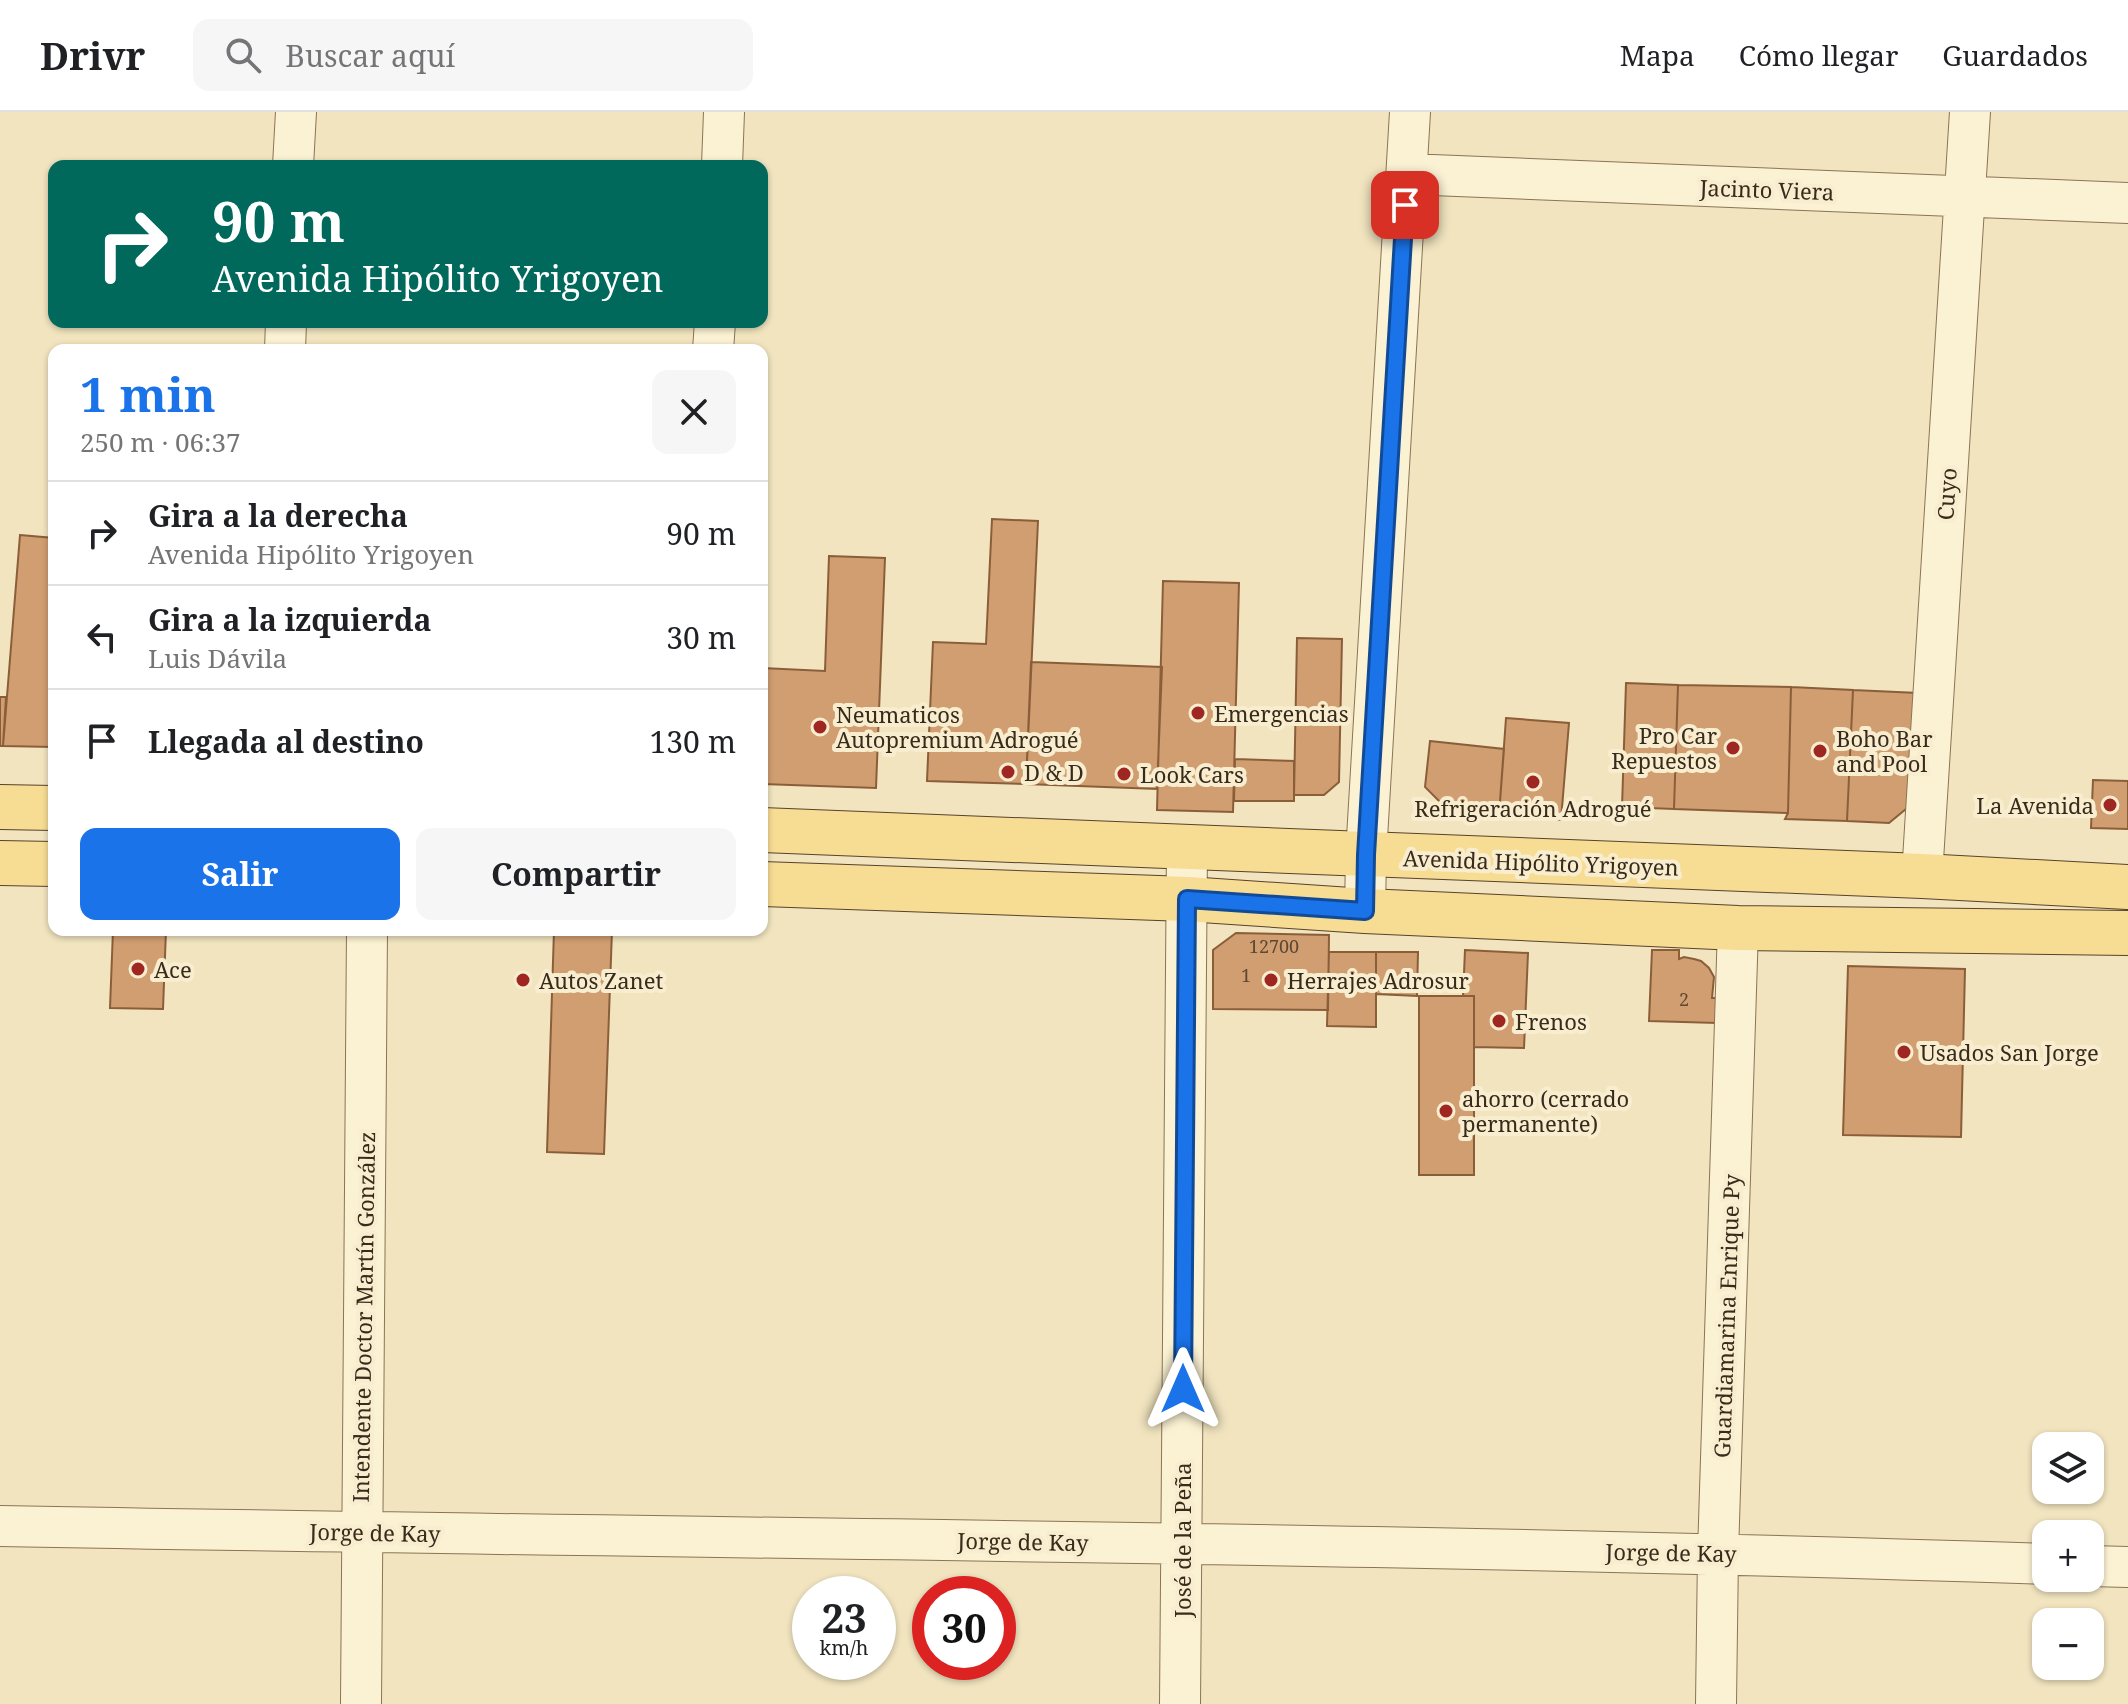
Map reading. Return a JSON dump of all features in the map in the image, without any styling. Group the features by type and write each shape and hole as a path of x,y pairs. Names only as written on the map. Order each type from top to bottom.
{"main road":[{"path":"0,807 48,808"},
{"name":"Avenida Hipólito Yrigoyen","path":"768,830 1922,876 2128,887"},
{"path":"0,863 48,864"},
{"path":"768,884 1187,899 1365,911 1738,928 2128,933"}],"street":[{"path":"293,160 296,112"},
{"path":"722,160 724,112"},
{"path":"1365,911 1410,112"},
{"name":"Cuyo","path":"1922,876 1970,112"},
{"name":"Jacinto Viera","path":"1407,174 2128,203"},
{"name":"José de la Peña","path":"1180,1704 1187,847"},
{"name":"Guardiamarina Enrique Py","path":"1716,1704 1738,928"},
{"name":"Intendente Doctor Martín González","path":"361,1704 367,936"},
{"name":"Jorge de Kay","path":"0,1526 1182,1543 1718,1553 2032,1564"},
{"path":"2104,1566 2128,1567"}],"building":[{"path":"992,519 1038,521 1026,784 927,781 933,642 986,644"},
{"path":"20,535 48,537 48,747 3,746"},
{"name":"Neumaticos Autopremium Adrogué","path":"829,556 885,558 876,788 768,784 768,668 825,671"},
{"name":"Emergencias","path":"1163,581 1239,583 1233,812 1157,810"},
{"path":"1297,638 1342,639 1339,782 1324,795 1294,795"},
{"path":"1031,662 1162,667 1157,789 1026,784"},
{"path":"1626,683 1678,685 1674,809 1622,807"},
{"name":"Pro Car Repuestos","path":"1678,685 1791,687 1788,813 1674,809"},
{"name":"Boho Bar and Pool","path":"1791,687 1853,690 1847,821 1785,819 1788,813"},
{"path":"1853,690 1918,693 1912,804 1889,823 1847,821"},
{"path":"0,697 6,697 3,746 0,746"},
{"name":"Refrigeración Adrogué","path":"1506,718 1569,723 1561,820 1499,815"},
{"path":"1430,741 1504,749 1499,815 1450,812 1425,787"},
{"path":"1235,759 1294,761 1294,801 1234,801"},
{"name":"La Avenida","path":"2093,780 2128,781 2128,829 2091,828"},
{"name":"Herrajes Adrosur","path":"1236,933 1329,935 1328,1010 1213,1009 1213,950"},
{"name":"Ace","path":"113,936 166,936 163,1009 110,1008"},
{"path":"554,936 612,936 604,1154 547,1152"},
{"name":"Frenos","path":"1465,950 1528,953 1524,1048 1474,1047 1474,996 1463,996"},
{"path":"1652,950 1679,950 1679,959 1684,957 1701,961 1709,968 1714,977 1712,998 1718,998 1717,1023 1649,1021"},
{"path":"1329,952 1376,952 1376,1027 1327,1026"},
{"path":"1376,952 1418,952 1417,996 1376,994"},
{"name":"Usados San Jorge","path":"1848,966 1965,969 1961,1137 1843,1135"},
{"name":"ahorro (cerrado permanente)","path":"1419,996 1474,996 1474,1175 1419,1175"}],"place":[{"name":"Emergencias","path":"1198,713"},
{"name":"Neumaticos Autopremium Adrogué","path":"820,727"},
{"name":"Pro Car Repuestos","path":"1733,748"},
{"name":"Boho Bar and Pool","path":"1820,751"},
{"name":"D & D","path":"1008,772"},
{"name":"Look Cars","path":"1124,774"},
{"name":"Refrigeración Adrogué","path":"1533,782"},
{"name":"La Avenida","path":"2110,805"},
{"name":"Ace","path":"138,969"},
{"name":"Autos Zanet","path":"523,980"},
{"name":"Herrajes Adrosur","path":"1271,980"},
{"name":"Frenos","path":"1499,1021"},
{"name":"Usados San Jorge","path":"1904,1052"},
{"name":"ahorro (cerrado permanente)","path":"1446,1111"}],"route":[{"path":"1183,1389 1187,899 1365,911 1405,205"}]}
